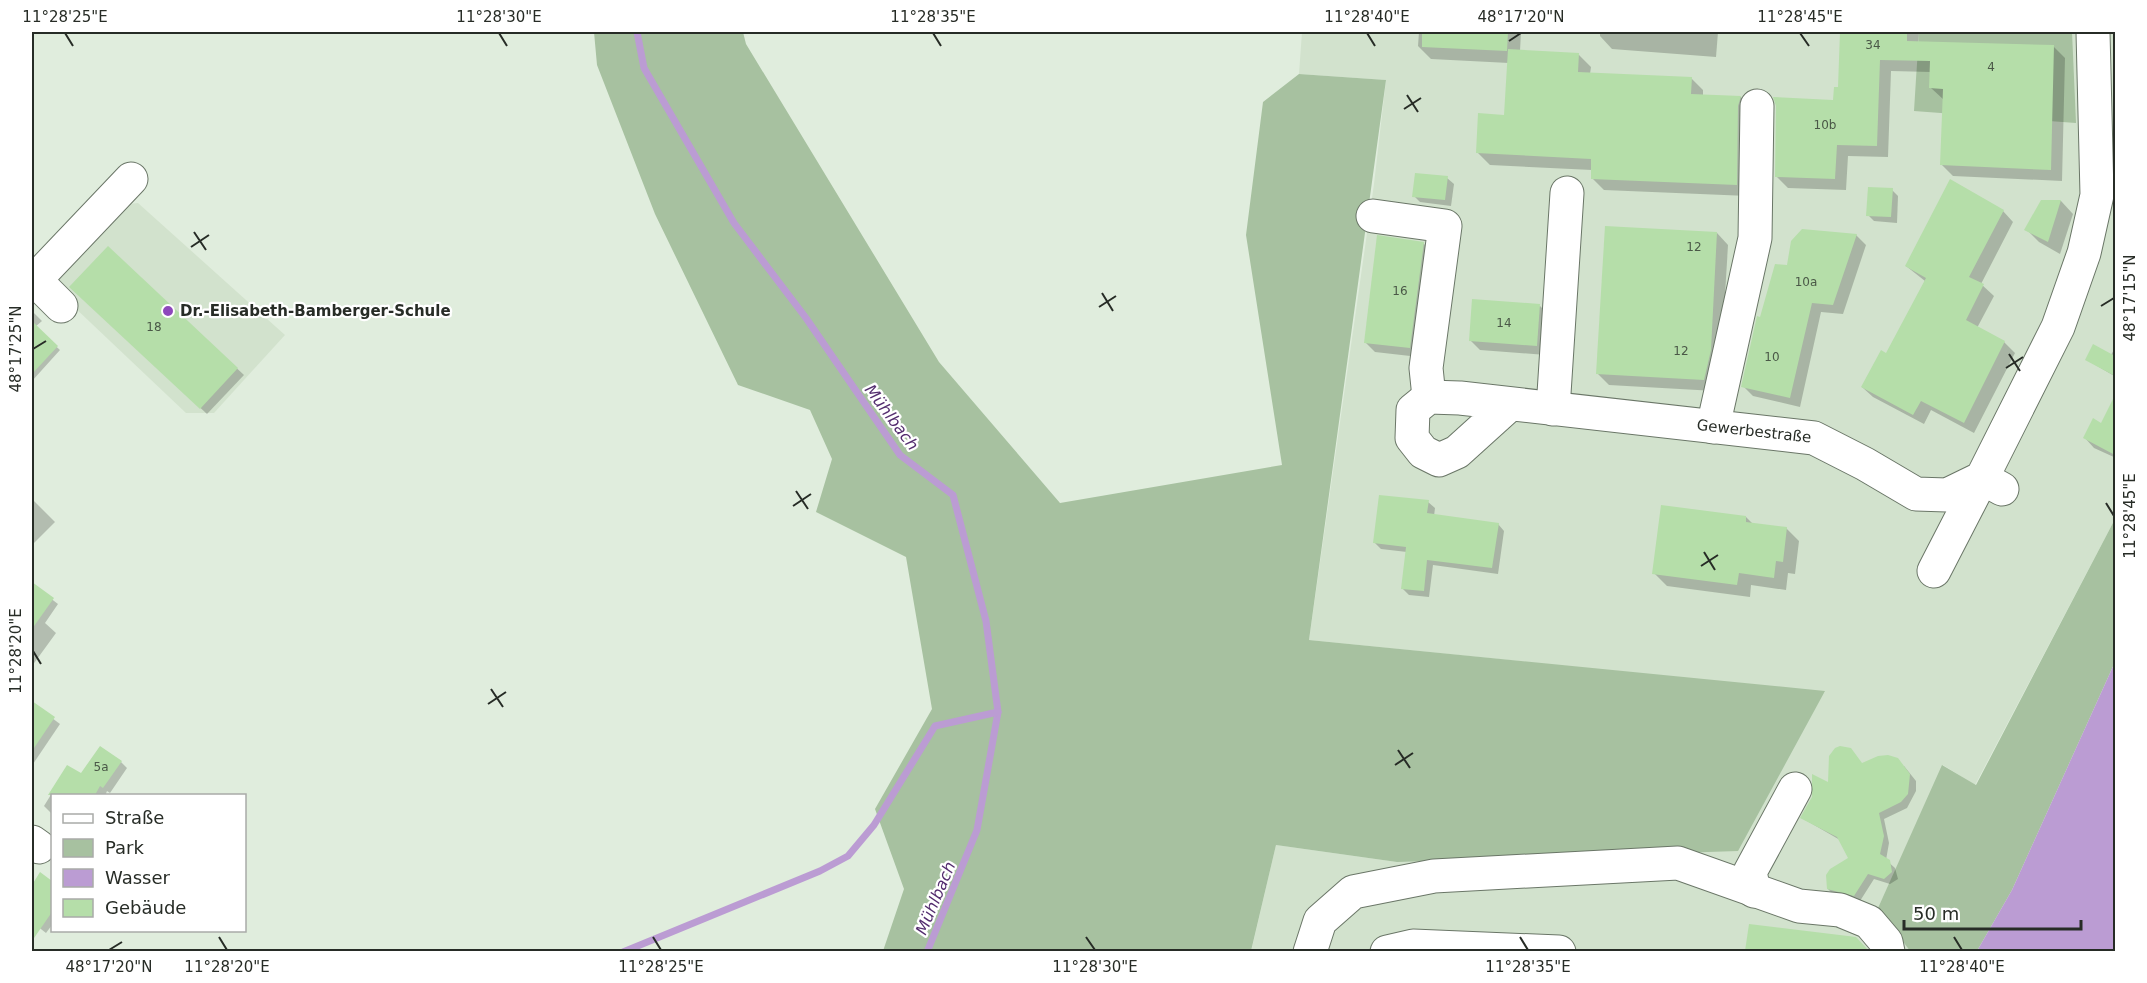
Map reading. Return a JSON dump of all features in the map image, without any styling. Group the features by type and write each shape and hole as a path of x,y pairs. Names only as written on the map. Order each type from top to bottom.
{"street":[{"path":"1934,571 1992,484 2058,327 2085,254 2097,195 2093,32"},
{"path":"1713,427 1755,238 1757,106"},
{"path":"61,306 33,278 131,179"},
{"path":"1553,409 1567,193"},
{"path":"1373,216 1445,226 1427,358 1429,397 1413,410 1412,438 1423,452 1439,460 1457,453 1509,405"},
{"name":"Gewerbestraße","path":"1429,397 1460,398 1814,438 1916,494 1947,495 1992,484"},
{"path":"1754,891 1750,872 1795,789"},
{"path":"1310,951 1320,921 1353,892 1434,876 1678,863 1799,906 1840,910 1869,922 1886,942 1888,951"},
{"path":"1387,951 1413,946 1558,951"}],"shaded area":[{"path":"1302,32 2115,32 2115,519 1975,785 1943,765 1878,908 1910,951 1251,952 1276,845 1397,862 1825,692 1309,640 1374,184 1386,80 1299,74"},
{"name":"Dr.-Elisabeth-Bamberger-Schule","path":"138,203 285,335 214,413 186,413 53,287 129,204"}],"green space":[{"path":"594,32 743,32 746,44 939,362 1060,503 1282,465 1246,235 1263,102 1299,74 1386,80 1309,640 1825,691 1738,851 1397,862 1276,845 1251,951 883,951 904,889 875,809 932,709 906,557 816,512 832,459 810,410 738,385 655,214 597,65"},
{"path":"1919,32 2072,32 2076,123 1914,111"},
{"path":"2115,519 2115,662 2012,890 1977,951 1910,951 1878,908 1942,765 1976,785"}],"water":[{"path":"2115,662 2115,951 1977,951 2012,890"}],"building":[{"path":"1422,32 1508,32 1507,51 1422,47"},
{"path":"1840,32 1907,32 1907,41 2054,45 2051,170 1940,165 1943,89 1929,88 1930,61 1880,60 1877,146 1837,145 1835,179 1775,177 1776,106 1773,97 1833,100 1834,87 1838,87"},
{"path":"1508,49 1579,53 1578,72 1692,77 1691,94 1741,96 1738,106 1737,185 1591,179 1591,159 1476,153 1478,113 1504,115"},
{"path":"1415,173 1448,176 1445,200 1412,197"},
{"path":"1950,179 2004,210 1969,277 1984,284 1966,320 2005,341 1964,423 1921,401 1913,415 1861,387 1881,350 1886,353 1926,278 1905,266"},
{"path":"1868,187 1893,188 1891,217 1866,216"},
{"path":"2041,200 2061,200 2048,242 2024,230"},
{"path":"1605,226 1717,232 1711,350 1704,380 1596,374"},
{"path":"1802,229 1857,234 1833,305 1812,303 1790,398 1741,387 1757,316 1760,317 1775,264 1787,265 1791,241"},
{"path":"1377,235 1424,242 1410,348 1364,343"},
{"path":"108,246 238,368 200,409 69,287"},
{"path":"1472,299 1540,304 1537,346 1469,341"},
{"path":"32,321 58,346 32,374"},
{"path":"2093,344 2115,356 2115,376 2085,360"},
{"path":"2115,395 2115,455 2083,438 2093,418 2101,423"},
{"path":"1379,495 1429,500 1427,513 1499,523 1492,568 1427,560 1424,591 1401,589 1406,547 1373,543"},
{"path":"1661,505 1746,516 1746,522 1787,527 1783,562 1776,561 1774,578 1739,573 1737,585 1652,574"},
{"path":"32,582 54,598 32,629"},
{"path":"32,701 55,717 32,751"},
{"path":"100,746 122,761 103,788 100,786 96,794 48,795 67,765 81,773"},
{"path":"1840,746 1851,748 1862,763 1878,756 1888,755 1898,758 1910,774 1908,794 1901,802 1879,813 1884,836 1880,854 1890,860 1892,872 1884,879 1868,874 1854,896 1827,889 1826,875 1830,869 1848,858 1837,837 1800,818 1812,797 1812,774 1828,782 1829,756 1835,748"},
{"path":"40,872 51,880 51,913 32,941 32,885"},
{"path":"1749,924 1856,937 1869,951 1745,951"}],"waterway":[{"name":"Mühlbach","path":"637,32 644,68 734,223 806,318 900,455 953,495 986,621 998,712 977,830 927,952"},
{"path":"623,952 820,871 848,856 874,825 935,726 998,712"}],"place":[{"name":"Dr.-Elisabeth-Bamberger-Schule","path":"168,311"}]}
